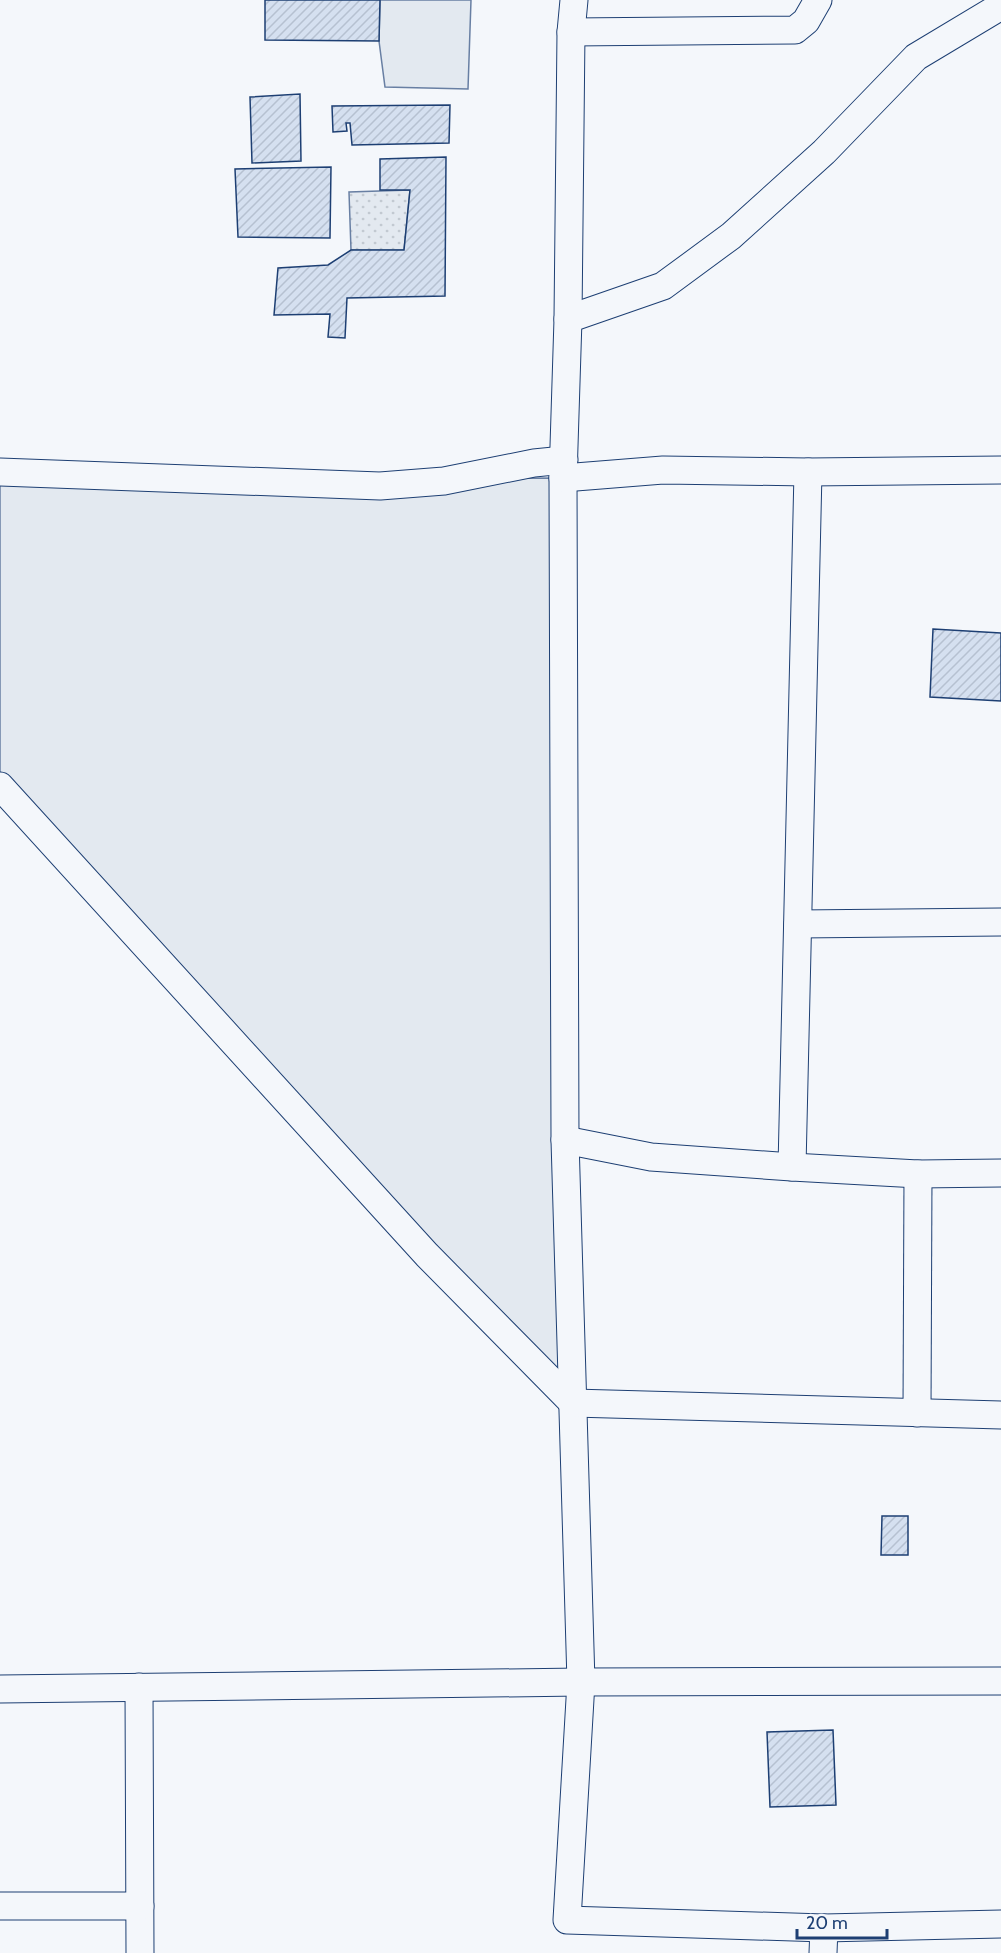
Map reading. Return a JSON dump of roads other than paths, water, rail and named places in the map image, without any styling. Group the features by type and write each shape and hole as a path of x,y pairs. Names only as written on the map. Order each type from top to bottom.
{"street":[{"path":"574,0 571,32 564,469 565,1140 581,1682 567,1920 824,1941 1001,1924"},
{"path":"571,32 795,30 806,21 818,0"},
{"path":"568,318 663,286 731,236 815,160 916,57 1001,6"},
{"path":"0,472 380,486 444,481 534,463 564,469 808,472 1001,470"},
{"path":"792,1167 808,472"},
{"path":"1,788 418,1246 573,1403 1001,1415"},
{"path":"798,924 1001,922"},
{"path":"565,1140 651,1157 918,1174 1001,1173"},
{"path":"917,1413 918,1174"},
{"path":"0,1689 581,1682 1001,1681"},
{"path":"139,1687 140,1953"},
{"path":"0,1906 140,1906"}]}
